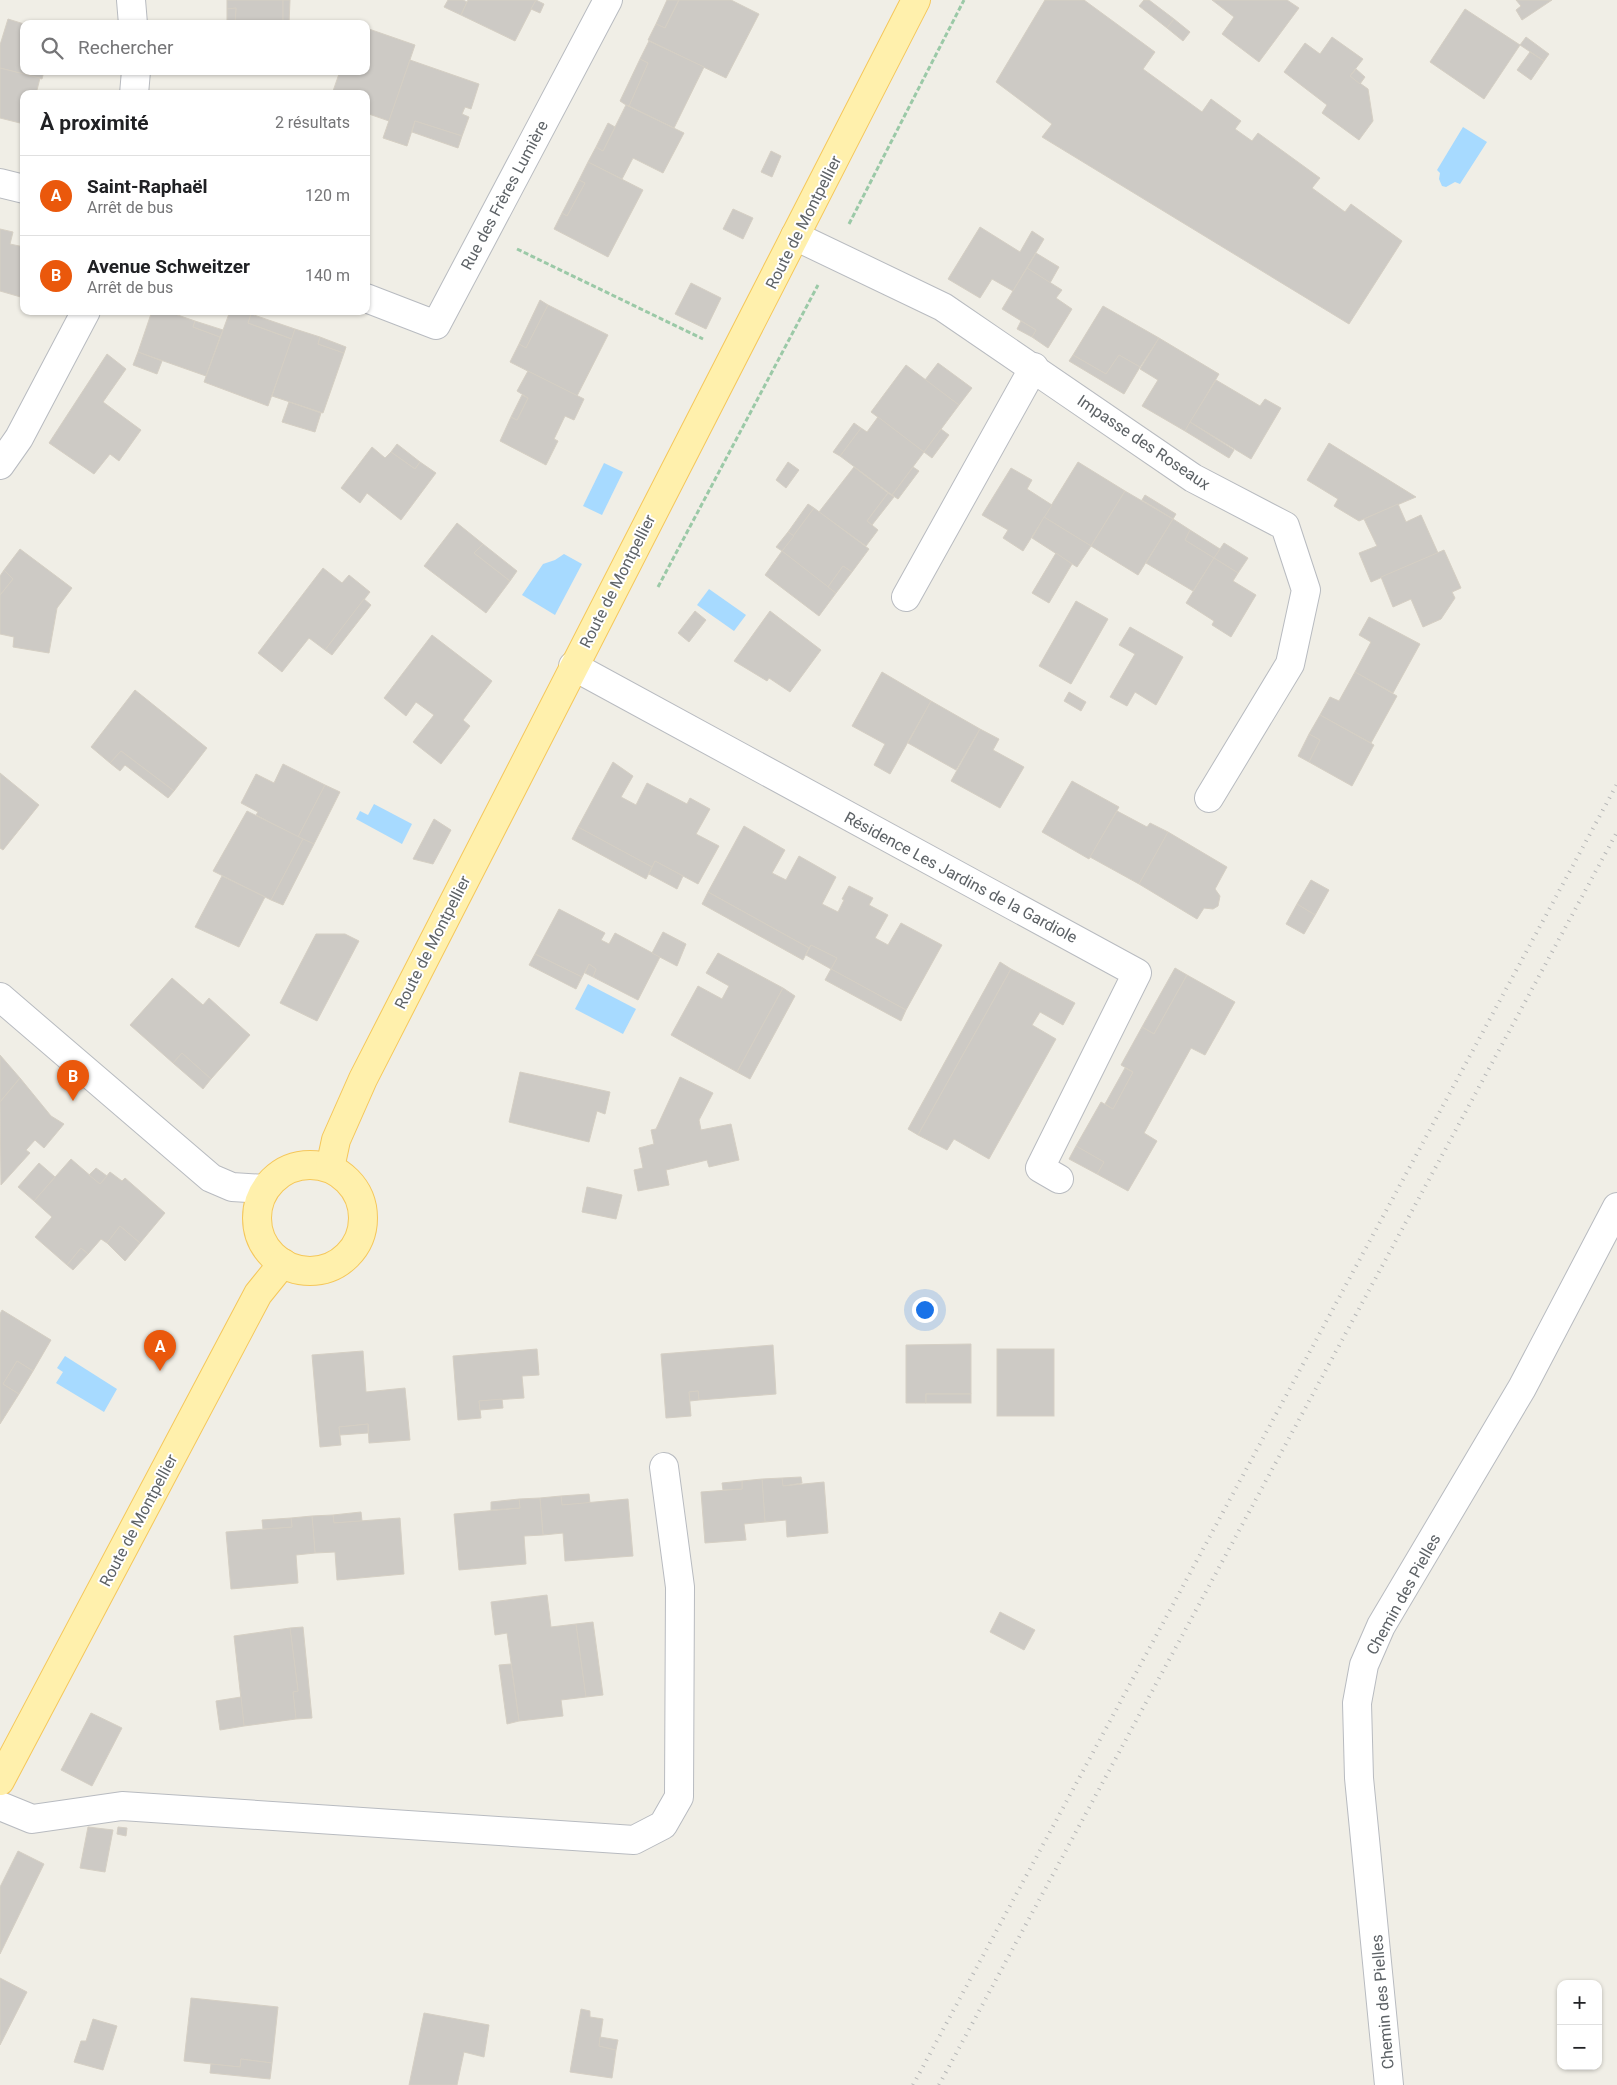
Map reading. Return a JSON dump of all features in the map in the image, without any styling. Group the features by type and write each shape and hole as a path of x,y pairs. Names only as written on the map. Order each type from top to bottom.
{"main road":[{"name":"Route de Montpellier","path":"330,1168 336,1140 362,1079 916,0"},
{"path":"316,1165 330,1168 348,1180 357,1192 364,1218 358,1241 350,1253 332,1266 309,1270 297,1269 283,1263 266,1246 258,1228 258,1211 265,1190 273,1180 293,1168 316,1165"},
{"name":"Route de Montpellier","path":"0,1781 143,1507 258,1294 283,1263"}],"street":[{"path":"131,0 133,20"},
{"name":"Rue des Frères Lumière","path":"370,300 436,325 608,0"},
{"path":"134,90 136,75"},
{"path":"0,183 20,188"},
{"name":"Impasse des Roseaux","path":"795,236 833,256 943,307 1193,478 1285,526 1306,590 1290,664 1209,798"},
{"path":"0,465 19,438 84,315"},
{"path":"906,597 1034,368"},
{"name":"Résidence Les Jardins de la Gardiole","path":"573,666 1137,973 1040,1168 1059,1179"},
{"path":"0,997 211,1178 232,1187 265,1190"},
{"name":"Chemin des Pielles","path":"1389,2085 1359,1778 1357,1703 1364,1665 1381,1626 1522,1388 1617,1207"},
{"path":"0,1806 32,1818 122,1806 634,1840 663,1825 679,1797 680,1587 664,1467"}],"path":[{"path":"657,588 833,256 964,0"},
{"path":"484,232 735,354"}],"water":[{"path":"1463,127 1487,142 1460,184 1455,182 1446,187 1442,186 1439,179 1440,173 1437,170"},
{"path":"604,463 623,472 602,515 583,506"},
{"path":"564,554 582,564 555,615 522,595 543,564 555,560"},
{"path":"709,589 746,615 734,631 697,605"},
{"path":"374,804 412,824 402,844 356,819 360,811 368,815"},
{"path":"588,984 636,1009 623,1034 575,1009"},
{"path":"65,1356 117,1389 104,1412 56,1383 63,1372 57,1368"}],"building":[{"path":"227,0 283,0 283,20 235,20 236,8 227,9"},
{"path":"283,0 290,0 289,20 283,20"},
{"path":"448,0 463,0 467,2 461,15 444,7"},
{"path":"468,0 536,0 515,41 461,15"},
{"path":"536,0 544,4 540,13 531,9"},
{"path":"667,0 679,0 665,28 656,24"},
{"path":"679,0 731,0 759,14 726,78 648,40 656,24 665,28"},
{"path":"1045,0 1084,0 1155,52 1143,69 1202,112 1211,99 1241,121 1235,129 1252,141 1258,133 1320,178 1312,188 1345,212 1351,204 1402,241 1349,324 1042,137 1052,124 996,82"},
{"path":"1144,0 1149,0 1174,19 1167,28 1139,6"},
{"path":"1212,0 1287,0 1299,8 1259,62 1222,34 1234,17"},
{"path":"1516,0 1552,0 1522,20 1516,10 1521,6"},
{"path":"236,8 235,20 227,20 227,9"},
{"path":"1465,9 1520,45 1484,99 1430,62"},
{"path":"8,19 20,23 20,73 0,68 0,45"},
{"path":"1174,19 1190,32 1183,41 1167,28"},
{"path":"370,29 415,45 389,121 370,114 370,90 333,90 339,75 370,75"},
{"path":"1332,37 1363,59 1350,76 1368,89 1373,121 1359,140 1322,113 1327,105 1284,72 1305,43 1320,54"},
{"path":"1526,37 1549,54 1544,61 1520,45"},
{"path":"649,41 704,67 674,128 629,106 648,63 640,59"},
{"path":"1530,52 1544,61 1531,80 1517,70"},
{"path":"640,59 648,63 629,106 620,101"},
{"path":"410,60 479,84 471,109 465,107 462,114 469,117 462,136 415,121 407,146 383,138"},
{"path":"0,68 20,73 20,75 40,78 37,90 20,90 20,123 0,118"},
{"path":"1356,69 1365,77 1360,84 1350,76"},
{"path":"27,75 43,75 42,79"},
{"path":"626,105 684,133 663,173 633,158 622,179 588,162 596,147 603,151"},
{"path":"415,121 462,136 458,148 412,132"},
{"path":"608,123 615,127 603,151 596,147"},
{"path":"771,151 781,156 772,177 761,172"},
{"path":"588,162 643,190 608,257 554,229 562,213 567,216 585,183 579,180"},
{"path":"579,180 585,183 567,216 562,213"},
{"path":"733,209 753,218 743,239 723,229"},
{"path":"980,227 1020,252 1032,231 1044,239 1013,291 992,279 980,298 948,279"},
{"path":"0,229 13,232 10,244 20,246 20,297 0,291"},
{"path":"1036,253 1059,267 1050,283 1027,268"},
{"path":"1027,268 1062,290 1056,298 1072,309 1048,348 1032,337 1036,330 1002,309"},
{"path":"691,283 721,298 706,329 675,314"},
{"path":"540,300 548,305 526,348 519,344"},
{"path":"548,305 608,335 577,396 510,362 519,344 526,348"},
{"path":"1103,306 1159,338 1140,367 1119,355 1106,374 1073,355"},
{"path":"151,315 178,315 195,321 193,327 220,337 206,376 138,352"},
{"path":"229,315 251,315 248,323 292,339 268,406 204,382"},
{"path":"251,315 254,315 295,329 292,339 248,323"},
{"path":"195,321 223,330 220,337 193,327"},
{"path":"1021,321 1036,330 1032,337 1017,329"},
{"path":"295,329 320,337 318,344 344,353 323,413 272,396"},
{"path":"320,337 346,347 344,353 318,344"},
{"path":"1159,338 1219,374 1185,431 1142,406 1158,380 1140,369"},
{"path":"138,352 162,361 157,374 133,365"},
{"path":"107,354 126,369 103,402 141,430 119,461 110,454 94,474 49,443"},
{"path":"1073,355 1106,374 1119,355 1140,367 1124,394 1069,361"},
{"path":"938,363 972,388 959,405 925,380"},
{"path":"906,365 959,405 924,452 871,412"},
{"path":"528,371 584,399 574,420 565,416 554,439 558,441 546,465 500,441 511,417 517,420 528,398 517,391"},
{"path":"1216,380 1260,406 1265,399 1281,408 1251,459 1190,422"},
{"path":"522,395 528,398 517,420 511,417"},
{"path":"289,402 321,413 315,432 282,422"},
{"path":"878,417 924,452 892,495 840,456 861,428 867,432"},
{"path":"1190,422 1234,450 1229,458 1185,431"},
{"path":"854,423 861,428 840,456 833,452"},
{"path":"941,429 949,435 932,458 924,452"},
{"path":"1329,443 1416,497 1359,521 1334,506 1338,499 1307,480"},
{"path":"397,444 420,462 415,469 391,452"},
{"path":"372,447 385,458 391,452 415,469 420,462 436,473 401,520 367,493 360,503 341,488"},
{"path":"788,462 799,470 786,488 776,480"},
{"path":"1078,462 1125,491 1091,546 1044,517"},
{"path":"854,467 888,493 867,521 878,530 866,546 819,512"},
{"path":"913,467 919,471 898,499 892,495"},
{"path":"1011,468 1032,480 1027,489 1052,505 1023,551 1003,538 1008,530 982,515"},
{"path":"1125,491 1173,519 1138,575 1091,546"},
{"path":"888,493 894,497 872,525 867,521"},
{"path":"1145,495 1176,514 1173,519 1142,500"},
{"path":"808,504 814,508 794,536 788,532"},
{"path":"1398,504 1406,522 1421,515 1438,553 1371,582 1359,553 1377,546 1364,519"},
{"path":"814,508 869,549 852,572 843,566 828,587 782,551"},
{"path":"1044,517 1091,546 1077,567 1032,538"},
{"path":"1173,519 1190,530 1185,540 1214,558 1193,591 1146,563"},
{"path":"457,523 483,544 474,553 510,581 486,613 424,566"},
{"path":"1190,530 1220,549 1214,558 1185,540"},
{"path":"788,532 794,536 782,551 776,547"},
{"path":"1224,543 1248,558 1238,573 1214,558"},
{"path":"483,544 517,571 510,581 474,553"},
{"path":"20,549 72,588 57,608 49,653 13,647 14,637 0,634 0,595 13,579 4,570"},
{"path":"1444,550 1461,588 1452,592 1455,598 1441,619 1423,627 1411,599 1393,607 1381,577"},
{"path":"782,551 836,593 819,616 765,575"},
{"path":"1056,553 1072,564 1049,603 1032,593"},
{"path":"1214,558 1238,573 1233,581 1256,595 1231,637 1212,625 1214,621 1186,603"},
{"path":"843,566 852,572 836,593 828,587"},
{"path":"323,568 342,583 349,575 370,592 325,650 309,638 282,672 258,653"},
{"path":"4,570 13,579 0,595 0,576"},
{"path":"364,599 371,605 332,655 325,650"},
{"path":"1076,601 1108,619 1071,684 1039,666"},
{"path":"695,611 706,620 689,642 678,633"},
{"path":"770,611 821,650 790,692 769,678 767,681 734,661"},
{"path":"1369,617 1420,644 1393,693 1355,672 1371,642 1359,635"},
{"path":"1130,627 1183,657 1156,705 1135,692 1127,706 1110,697 1135,654 1119,645"},
{"path":"432,635 492,681 463,720 470,726 441,764 413,742 434,715 416,702 406,716 384,698"},
{"path":"882,672 931,701 890,774 874,765 885,744 852,726"},
{"path":"1355,672 1397,696 1371,743 1320,715 1330,697 1339,701"},
{"path":"135,690 207,748 174,791 121,751 110,763 91,747"},
{"path":"1069,692 1086,702 1081,711 1064,701"},
{"path":"931,701 980,729 956,770 908,743"},
{"path":"1320,715 1374,745 1352,786 1309,762 1320,740 1309,734"},
{"path":"980,729 999,739 993,750 1024,767 1000,808 951,781"},
{"path":"1309,734 1320,740 1309,762 1298,756"},
{"path":"121,751 174,791 168,798 125,765 120,771 110,763"},
{"path":"613,762 633,776 621,797 636,805 647,783 687,804 690,798 710,809 696,834 719,846 698,884 655,861 652,867 578,827"},
{"path":"283,764 325,785 298,837 256,815 258,812 241,803 256,774 274,783"},
{"path":"0,773 39,805 3,850 0,848"},
{"path":"1072,781 1119,807 1089,859 1042,832"},
{"path":"325,785 340,792 314,844 298,837"},
{"path":"247,811 303,839 271,900 213,871"},
{"path":"1117,811 1147,827 1150,823 1168,832 1139,884 1090,857"},
{"path":"434,819 451,830 433,864 413,859"},
{"path":"744,826 785,850 772,873 786,880 799,856 836,877 822,904 838,912 849,886 873,898 869,905 888,915 875,938 888,945 901,923 942,945 906,1010 831,969 837,958 811,945 809,948 708,892"},
{"path":"578,827 652,867 646,879 572,839"},
{"path":"1168,832 1227,867 1215,889 1220,896 1218,906 1213,909 1204,908 1197,919 1139,884"},
{"path":"303,839 314,844 283,905 271,900"},
{"path":"655,861 683,876 677,889 649,874"},
{"path":"222,876 265,897 239,947 195,927"},
{"path":"1311,880 1329,890 1315,915 1297,904"},
{"path":"708,892 809,948 803,960 702,904"},
{"path":"1297,904 1315,915 1304,934 1286,924"},
{"path":"559,909 605,933 601,940 609,944 615,933 660,957 638,1000 593,977 596,969 589,964 582,977 535,954"},
{"path":"663,932 686,944 677,966 652,953"},
{"path":"316,934 345,934 359,941 317,1021 280,1003"},
{"path":"811,945 837,958 831,969 806,955"},
{"path":"718,953 783,988 737,1072 671,1035 698,986 722,999 729,986 706,973"},
{"path":"535,954 582,977 576,989 529,965"},
{"path":"1000,962 1011,969 918,1135 908,1129"},
{"path":"589,964 596,969 593,977 585,973"},
{"path":"1175,968 1187,975 1154,1034 1142,1027"},
{"path":"831,969 906,1010 901,1021 825,980"},
{"path":"1011,969 1075,1003 1063,1025 1040,1012 1032,1025 1056,1039 989,1159 954,1139 947,1150 918,1135"},
{"path":"1187,975 1235,1002 1205,1055 1191,1048 1144,1133 1157,1141 1128,1191 1097,1174 1104,1162 1076,1146 1101,1102 1113,1109 1133,1072 1121,1065 1142,1027 1154,1034"},
{"path":"172,978 203,1005 209,998 250,1035 211,1079 182,1053 173,1063 130,1025"},
{"path":"783,988 795,996 750,1079 737,1072"},
{"path":"182,1053 211,1079 203,1089 173,1063"},
{"path":"0,1055 20,1078 0,1102"},
{"path":"1125,1068 1133,1072 1113,1109 1105,1104"},
{"path":"520,1072 610,1092 605,1114 597,1111 589,1142 509,1122"},
{"path":"680,1077 713,1093 699,1120 701,1130 731,1124 739,1160 709,1167 707,1160 666,1170 669,1185 638,1191 634,1170 643,1168 639,1148 654,1144 651,1130 656,1129"},
{"path":"20,1078 51,1116 64,1124 44,1148 35,1140 26,1150 30,1153 1,1185 0,1102"},
{"path":"1076,1146 1104,1162 1097,1174 1069,1159"},
{"path":"71,1159 100,1184 110,1172 122,1181 125,1178 165,1213 140,1243 120,1226 107,1243 101,1239 88,1254 81,1248 67,1265 35,1237 52,1217 34,1201"},
{"path":"39,1163 55,1177 34,1201 18,1187"},
{"path":"96,1168 107,1176 100,1184 89,1175"},
{"path":"587,1187 622,1195 616,1219 582,1212"},
{"path":"120,1226 140,1243 125,1261 107,1243"},
{"path":"81,1248 88,1254 73,1270 67,1265"},
{"path":"2,1310 51,1340 33,1371 17,1361 3,1384 19,1394 0,1424 0,1314"},
{"path":"971,1344 971,1394 926,1394 926,1403 906,1403 906,1345"},
{"path":"773,1345 776,1394 699,1400 698,1391 689,1392 691,1416 666,1418 661,1354"},
{"path":"537,1349 539,1375 522,1376 524,1398 479,1401 481,1418 458,1420 453,1356"},
{"path":"997,1349 1054,1349 1054,1416 997,1416"},
{"path":"363,1351 366,1392 405,1388 410,1440 369,1443 368,1424 339,1427 341,1445 320,1447 312,1355"},
{"path":"17,1361 33,1371 19,1394 3,1384"},
{"path":"698,1391 699,1400 690,1401 689,1392"},
{"path":"926,1394 971,1394 971,1403 926,1403"},
{"path":"502,1399 503,1408 480,1410 479,1401"},
{"path":"368,1424 368,1433 340,1435 339,1427"},
{"path":"801,1477 802,1483 783,1486 782,1478"},
{"path":"782,1478 783,1486 824,1482 828,1533 787,1537 786,1520 765,1522 762,1479"},
{"path":"762,1479 765,1522 744,1524 746,1540 705,1543 701,1492 742,1489 742,1481"},
{"path":"742,1481 742,1489 723,1490 722,1483"},
{"path":"589,1494 590,1503 562,1505 561,1496"},
{"path":"561,1496 562,1505 628,1499 633,1556 565,1561 563,1533 543,1535 540,1498"},
{"path":"540,1498 543,1535 524,1536 526,1564 459,1570 454,1514 520,1508 519,1499"},
{"path":"519,1499 520,1508 491,1510 491,1502"},
{"path":"361,1512 362,1521 334,1523 333,1515"},
{"path":"333,1515 334,1523 400,1518 404,1574 337,1580 335,1552 315,1553 312,1516"},
{"path":"312,1516 315,1553 296,1555 298,1583 231,1589 226,1532 292,1527 291,1518"},
{"path":"291,1518 292,1527 263,1529 262,1520"},
{"path":"547,1595 551,1627 576,1624 586,1697 561,1700 563,1716 519,1721 507,1633 495,1635 491,1602"},
{"path":"1000,1612 1035,1630 1024,1650 990,1632"},
{"path":"593,1622 603,1695 586,1697 576,1624"},
{"path":"303,1627 312,1718 296,1719 293,1692 298,1691 290,1628"},
{"path":"290,1628 298,1691 293,1692 296,1719 244,1726 234,1636"},
{"path":"511,1664 519,1721 507,1724 499,1665"},
{"path":"241,1697 244,1726 220,1730 216,1701"},
{"path":"91,1713 122,1728 92,1786 61,1770"},
{"path":"88,1827 113,1830 105,1872 80,1868"},
{"path":"118,1827 127,1828 126,1836 117,1834"},
{"path":"18,1851 44,1864 0,1954 0,1887"},
{"path":"0,1978 27,1992 0,2045"},
{"path":"191,1998 278,2007 272,2063 241,2059 240,2067 184,2061"},
{"path":"581,2009 590,2011 590,2017 603,2019 599,2046 616,2050 612,2078 570,2072"},
{"path":"424,2013 489,2025 484,2057 464,2052 457,2085 409,2085"},
{"path":"93,2019 117,2026 103,2070 74,2062 81,2041 86,2041"},
{"path":"600,2037 618,2040 616,2050 599,2046"},
{"path":"241,2059 272,2063 270,2079 210,2073 211,2064 240,2067"}],"railway":[{"path":"913,2085 1617,784"},
{"path":"939,2085 1617,832"}],"place":[{"name":"Avenue Schweitzer","path":"73,1101"},
{"name":"Saint-Raphaël","path":"160,1371"}]}
